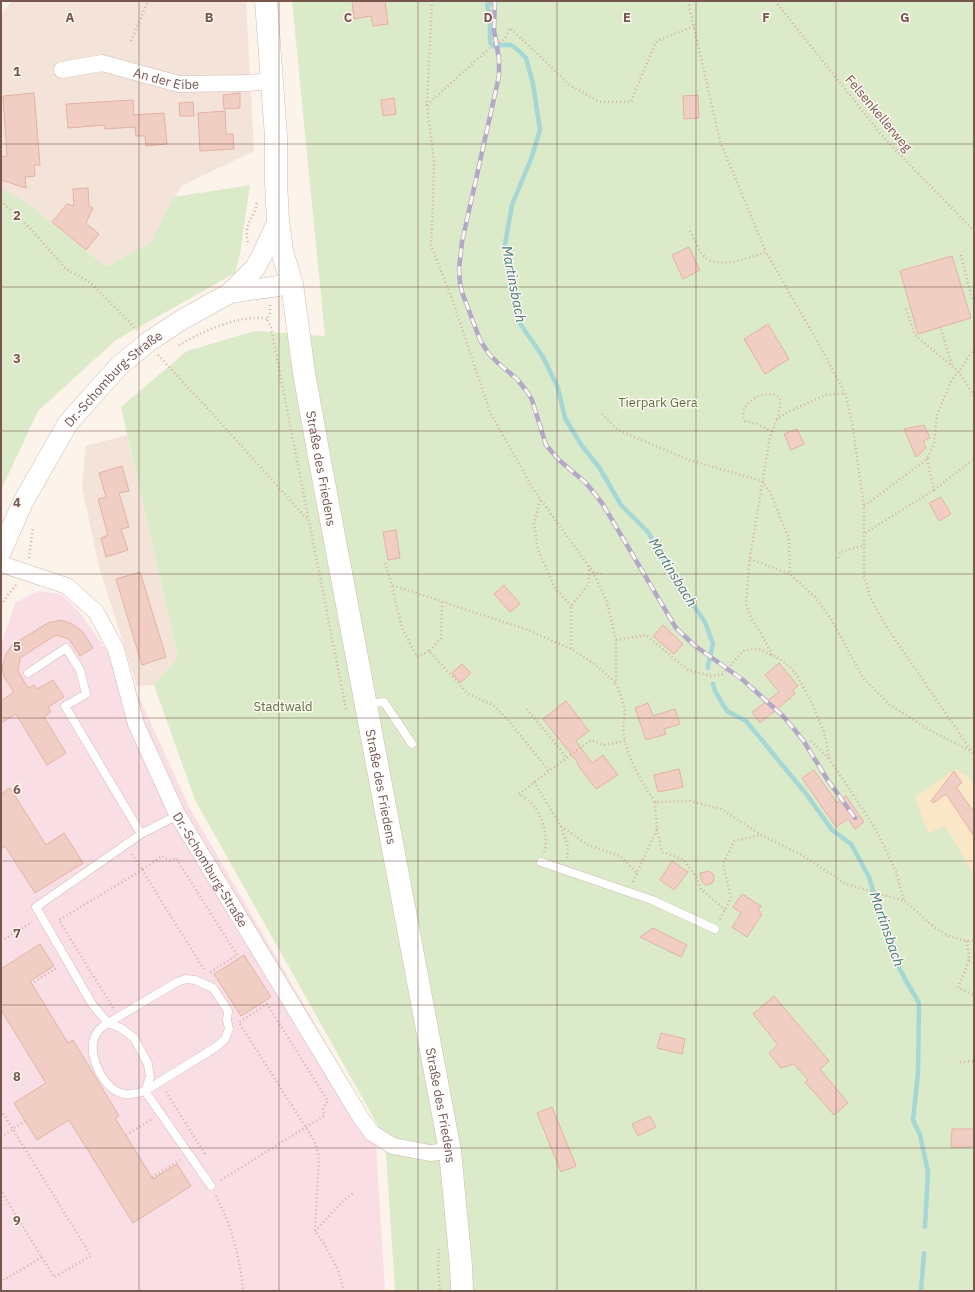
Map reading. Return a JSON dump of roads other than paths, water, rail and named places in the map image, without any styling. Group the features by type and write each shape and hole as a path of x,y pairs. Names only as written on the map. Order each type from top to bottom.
{"main road":[{"name":"Straße des Friedens","path":"266,1 276,137 278,221 282,251 292,284 306,381 450,1151 462,1291"},
{"name":"Straße des Friedens","path":"276,137 288,182 295,249 292,284"}],"street":[{"name":"An der Eibe","path":"62,70 102,64 179,84 246,83 271,80"},
{"path":"230,293 255,268 278,221"},
{"name":"Dr.-Schomburg-Straße","path":"1,552 23,502 68,423 119,366 153,349 183,319 230,293 292,284"},
{"name":"Dr.-Schomburg-Straße","path":"1,564 67,586 96,612 116,649 136,724 177,814 357,1111 372,1133 393,1146 430,1153 450,1151"}],"lane":[{"path":"28,673 66,648 80,670 86,694 65,706 141,834"},
{"path":"366,704 384,702 412,744"},
{"path":"145,1091 150,1077 148,1064 134,1038 121,1028 108,1023 92,1004 36,907 141,834 177,814"},
{"path":"541,862 652,900 714,928"},
{"path":"186,979 196,980 212,988 228,1011 227,1020 229,1029 225,1039 216,1048 145,1091 135,1094 123,1094 114,1090 101,1075 95,1063 92,1048 94,1038 99,1029 108,1023 177,982 186,979"},
{"path":"145,1091 211,1186"}],"waterway":[{"name":"Martinsbach","path":"494,1 487,5 490,19 490,43 495,47 501,45 511,45 526,58 533,84 540,130 531,159 512,205 505,244 519,322 543,357 558,388 565,418 582,446 599,467 621,505 648,532 670,572 705,622 713,644 708,668"},
{"name":"Martinsbach","path":"713,684 715,691 727,711 746,721 807,795 832,830 851,844 869,877 893,956 919,1003 918,1073 913,1120 920,1135 928,1172 925,1227"},
{"name":"Martinsbach","path":"921,1291 924,1253"}],"railway":[{"path":"495,1 494,30 499,59 499,76 462,242 459,269 462,292 480,340 489,354 517,379 528,393 532,400 546,445 559,460 586,483 602,503 676,628 694,645 743,680 783,716 803,740 827,779 855,818"}],"park label":[{"name":"Tierpark Gera","path":"658,402"},
{"name":"Stadtwald","path":"283,706"}]}
